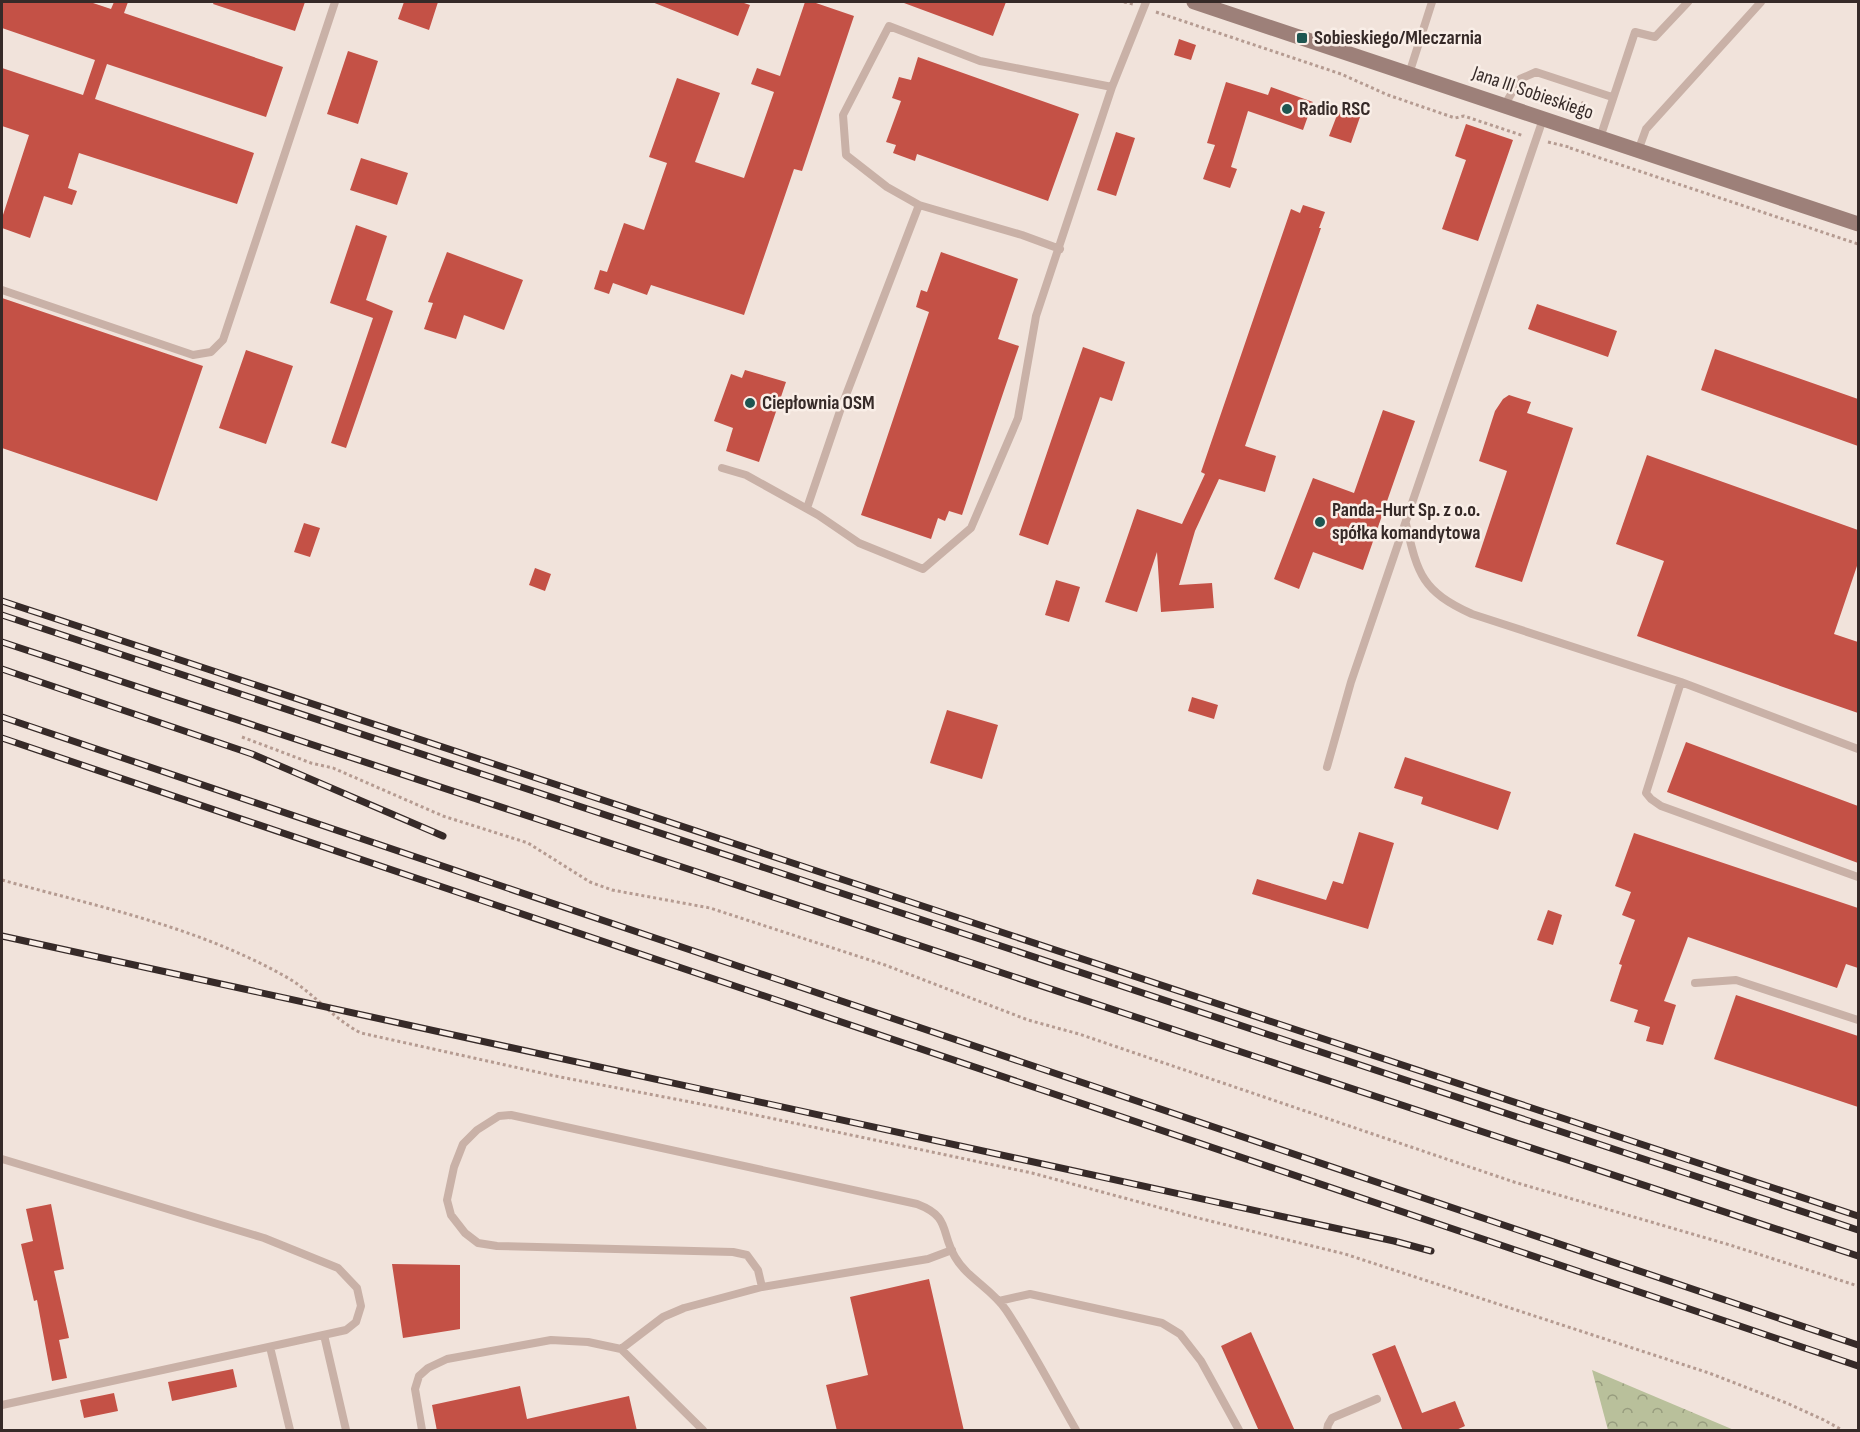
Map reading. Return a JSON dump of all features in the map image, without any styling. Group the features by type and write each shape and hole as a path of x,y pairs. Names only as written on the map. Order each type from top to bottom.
{"main road":[{"name":"Jana III Sobieskiego","path":"1194,2 1858,224"}],"lane":[{"path":"2,290 193,355 211,352 223,340 335,2"},
{"path":"1409,74 1432,2"},
{"path":"1600,138 1635,32 1655,38 1688,2"},
{"path":"1638,151 1646,129 1761,2"},
{"path":"722,468 746,475 807,508 859,543 923,569 971,528 1018,418 1036,316 1113,87 1144,5"},
{"path":"1060,249 918,205 887,188 846,156 843,115 889,26 980,61 1113,87"},
{"path":"1504,106 1520,80 1536,72 1612,97"},
{"path":"1326,767 1351,682 1543,119"},
{"path":"807,508 841,408 918,205"},
{"path":"1406,523 1413,556 1425,582 1448,603 1472,614 1681,682 1858,749"},
{"path":"1681,682 1646,793 1651,799 1661,806 1858,877"},
{"path":"1695,983 1736,980 1858,1020"},
{"path":"762,1287 758,1270 747,1255 733,1252 497,1246 478,1243 465,1233 451,1215 447,1200 454,1167 463,1144 477,1130 499,1116 511,1115 917,1204 931,1209 942,1221 955,1258 967,1272 991,1292 1006,1310 1076,1431"},
{"path":"2,1159 264,1238 338,1268 357,1288 361,1306 356,1322 345,1330 2,1406"},
{"path":"621,1349 663,1317 684,1308 762,1287 928,1259 952,1250"},
{"path":"999,1301 1030,1294 1161,1323 1180,1334 1201,1361 1239,1431"},
{"path":"324,1335 346,1431"},
{"path":"422,1431 415,1389 419,1376 428,1368 447,1359 551,1340 588,1342 621,1349 703,1431"},
{"path":"270,1347 290,1431"},
{"path":"1327,1431 1332,1418 1377,1399"}],"path":[{"path":"1124,2 1144,5 1341,74 1388,95 1455,118 1464,116 1536,140 1569,147"},
{"path":"242,737 311,763 333,768 443,816 528,843 590,882 612,890 710,908 885,965 1028,1020 1160,1061 1514,1182 1730,1245 1858,1286"},
{"path":"2,880 153,921 214,942 289,978 345,1025 361,1033 555,1076 727,1109 1032,1173 1198,1218 1345,1254 1709,1373 1789,1404 1842,1431"}],"green space":[{"path":"1592,1370 1734,1430 1608,1430"}],"building":[{"path":"2,2 90,2 111,9 114,2 128,2 124,13 283,67 266,117 107,64 95,99 254,153 237,204 79,153 68,188 77,191 72,205 44,196 30,238 2,228 2,218 29,135 2,126 2,68 83,95 95,60 2,28"},
{"path":"214,2 305,2 295,31 213,4"},
{"path":"404,2 438,2 429,30 398,19"},
{"path":"652,2 741,2 750,5 738,36"},
{"path":"805,2 813,2 854,16 802,171 794,169 744,315 651,285 647,295 613,283 609,294 594,289 600,270 607,272 624,223 644,230 667,163 649,157 677,78 720,93 695,162 744,178 774,92 751,84 757,68 780,76"},
{"path":"904,2 1006,2 993,36"},
{"path":"1179,39 1196,45 1191,60 1174,55"},
{"path":"348,51 378,61 358,124 327,114"},
{"path":"918,57 1079,114 1048,201 917,154 915,161 893,153 896,145 886,142 901,101 892,98 899,77 911,80"},
{"path":"1226,82 1268,95 1271,87 1313,102 1303,130 1248,111 1231,167 1237,169 1230,188 1203,179 1215,145 1207,143"},
{"path":"1339,110 1360,117 1351,143 1329,136"},
{"path":"1466,124 1513,140 1478,241 1442,229 1466,160 1455,156"},
{"path":"1116,132 1135,138 1116,196 1097,190"},
{"path":"361,158 408,173 397,205 350,190"},
{"path":"1303,205 1325,212 1245,446 1276,456 1265,492 1219,479 1195,531 1179,585 1212,583 1214,608 1161,612 1157,552 1137,612 1105,602 1137,509 1182,524 1205,474 1201,472 1291,209 1300,213"},
{"path":"356,225 387,236 366,300 393,311 346,448 331,443 373,318 330,303"},
{"path":"447,252 523,280 504,330 464,315 456,339 424,329 433,303 428,302"},
{"path":"941,252 1018,279 998,339 1019,346 962,515 949,511 945,521 938,518 931,539 861,515 929,312 916,307 921,290 927,292"},
{"path":"2,298 203,366 157,501 2,448"},
{"path":"1537,304 1617,331 1608,357 1528,329"},
{"path":"1083,347 1125,362 1112,401 1100,397 1048,545 1019,535"},
{"path":"1715,349 1858,399 1858,446 1701,390"},
{"path":"246,350 293,366 266,444 219,428"},
{"name":"Ciepłownia OSM","path":"745,370 786,382 759,462 726,451 733,428 714,421 731,374 742,378"},
{"path":"1509,395 1531,402 1527,413 1573,428 1522,582 1475,567 1507,471 1479,461 1495,411 1503,399"},
{"path":"1383,410 1415,421 1363,570 1313,552 1299,589 1274,579 1313,478 1354,493"},
{"path":"1647,455 1858,530 1858,563 1834,634 1858,642 1858,713 1637,636 1664,561 1616,544"},
{"path":"304,523 320,528 310,557 294,552"},
{"path":"535,568 551,574 545,591 529,585"},
{"path":"1056,580 1080,587 1069,622 1045,615"},
{"path":"1192,697 1218,705 1214,719 1188,711"},
{"path":"947,710 998,725 982,779 930,763"},
{"path":"1686,742 1858,806 1858,863 1667,792"},
{"path":"1405,757 1511,792 1498,830 1421,804 1423,797 1394,788"},
{"path":"1359,832 1394,843 1368,929 1252,894 1257,879 1326,900 1333,881 1343,884"},
{"path":"1634,833 1858,908 1858,968 1846,964 1837,988 1688,937 1664,1001 1676,1005 1663,1045 1646,1041 1650,1027 1634,1022 1638,1010 1610,1001 1622,965 1619,964 1635,920 1622,915 1631,892 1615,886"},
{"path":"1548,910 1562,915 1553,945 1537,940"},
{"path":"1736,995 1858,1036 1858,1107 1714,1059"},
{"path":"51,1204 64,1269 54,1271 69,1338 59,1340 67,1378 52,1381 37,1300 34,1301 21,1244 33,1241 26,1209"},
{"path":"392,1264 460,1265 460,1329 403,1338"},
{"path":"929,1279 964,1431 837,1431 826,1385 868,1375 850,1297"},
{"path":"1251,1332 1295,1431 1259,1431 1221,1346"},
{"path":"1395,1345 1422,1413 1455,1401 1465,1426 1454,1431 1403,1431 1372,1354"},
{"path":"233,1369 237,1387 172,1401 168,1382"},
{"path":"520,1386 527,1419 629,1396 637,1431 437,1431 432,1405"},
{"path":"114,1393 118,1411 84,1418 80,1400"}],"railway":[{"path":"2,601 1858,1216"},
{"path":"2,615 1858,1230"},
{"path":"2,642 1858,1256"},
{"path":"2,669 252,754 443,836"},
{"path":"2,717 1858,1345"},
{"path":"2,738 1858,1366"},
{"path":"2,936 1394,1241 1431,1251"}],"place":[{"name":"Sobieskiego/Mleczarnia","path":"1302,38"},
{"name":"Radio RSC","path":"1287,109"},
{"name":"Ciepłownia OSM","path":"750,403"},
{"name":"Panda-Hurt Sp. z o.o. spółka komandytowa","path":"1320,522"}]}
